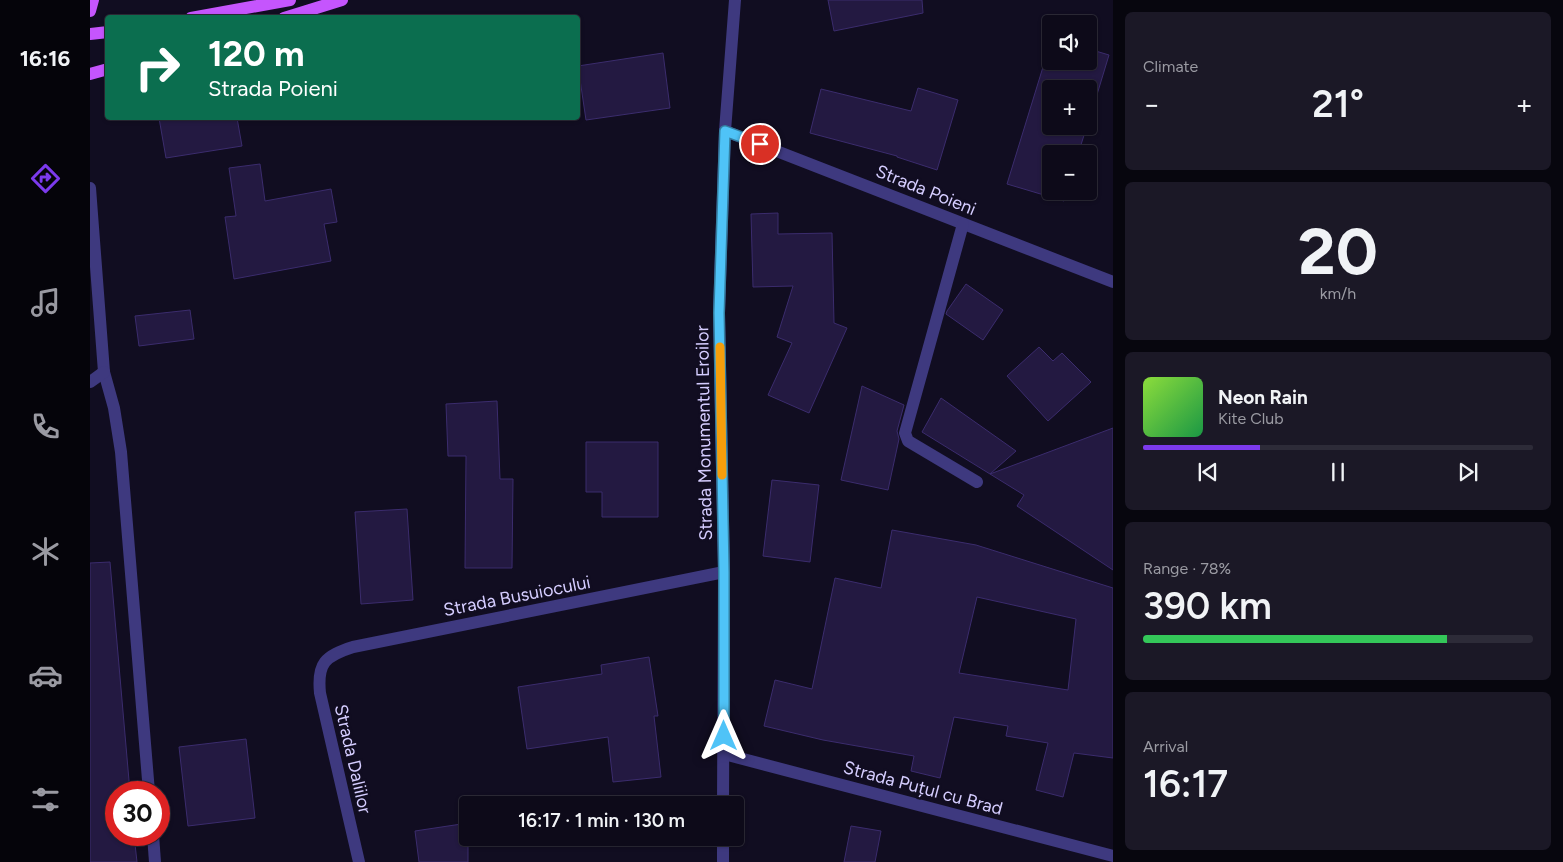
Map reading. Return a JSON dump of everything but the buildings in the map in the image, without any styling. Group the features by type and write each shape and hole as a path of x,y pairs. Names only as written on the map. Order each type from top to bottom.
{"main road":[{"path":"90,11 93,0"},
{"path":"208,15 290,0"},
{"path":"294,15 342,0"},
{"path":"90,34 105,32"},
{"path":"90,74 105,70"}],"street":[{"name":"Strada Monumentul Eroilor","path":"724,796 724,572 719,313 725,131 735,0"},
{"name":"Strada Poieni","path":"725,131 1113,282"},
{"path":"90,188 104,372 114,408 121,452 148,781"},
{"path":"964,224 905,433 908,442 977,482"},
{"path":"90,382 104,372"},
{"name":"Strada Busuiocului","path":"323,664 336,652 353,647 724,572"},
{"name":"Strada Daliilor","path":"323,664 319,678 320,693 359,862"},
{"name":"Strada Puțul cu Brad","path":"724,754 1113,856"},
{"path":"154,846 155,862"},
{"path":"723,846 723,862"}],"slow traffic":[{"path":"720,347 722,475"}],"route":[{"path":"724,736 724,572 719,313 725,131 760,144"}]}
